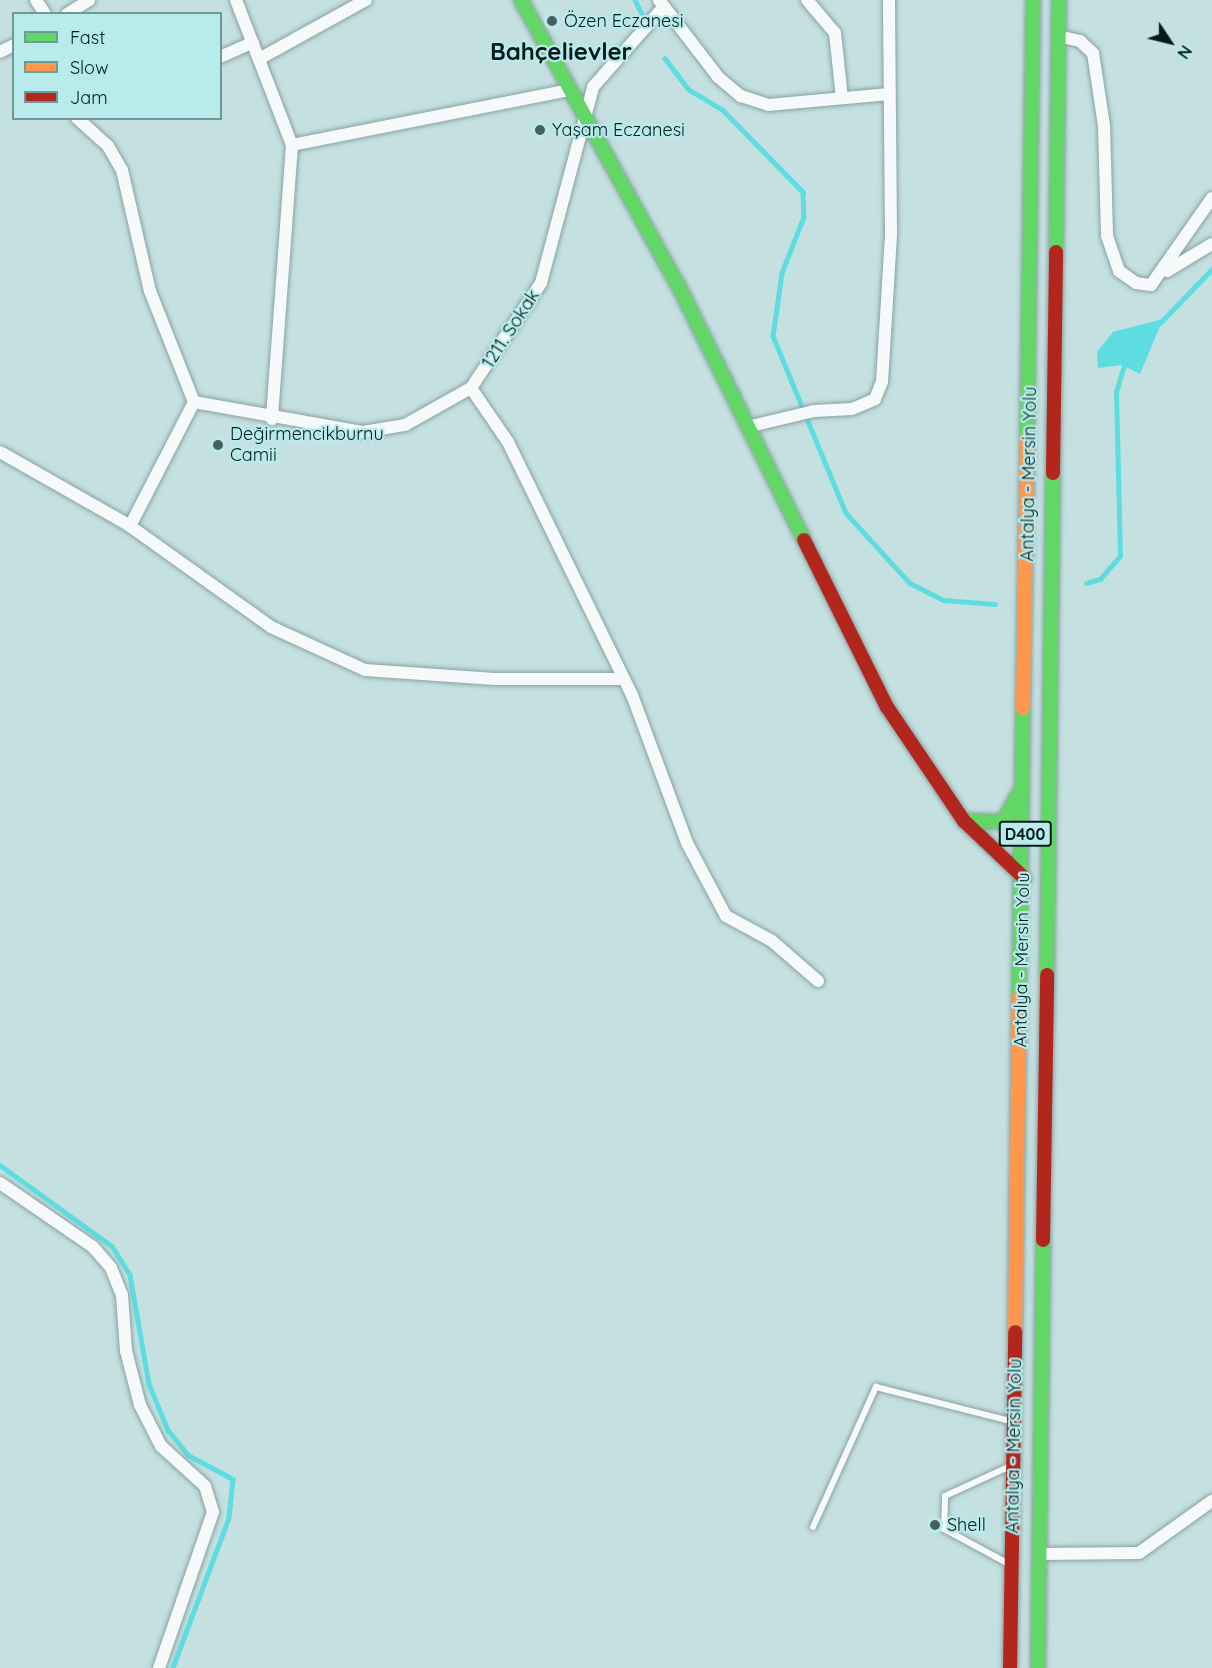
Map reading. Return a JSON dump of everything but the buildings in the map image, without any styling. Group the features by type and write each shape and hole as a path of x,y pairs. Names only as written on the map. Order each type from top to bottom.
{"main road":[{"path":"521,0 678,285 887,707 964,820 1024,878 1050,879"},
{"name":"Antalya - Mersin Yolu","path":"1010,1668 1026,779 1033,0"},
{"name":"Antalya - Mersin Yolu","path":"1038,1668 1050,879 1059,0"},
{"path":"964,820 1003,822 1026,779"}],"street":[{"path":"70,12 89,0"},
{"path":"236,0 292,145 272,419"},
{"path":"259,59 366,0"},
{"path":"807,0 835,33 842,98"},
{"path":"747,427 814,411 852,409 874,399 882,382 891,234 889,0"},
{"path":"660,5 741,96 768,105 890,94"},
{"name":"1211. Sokak","path":"194,402 272,419 363,432 405,424 471,388 541,283 587,120 593,87 660,5"},
{"path":"1058,36 1080,41 1093,53 1104,126 1107,236 1119,271 1136,283 1151,285 1164,273 1212,244"},
{"path":"222,56 253,42"},
{"path":"292,145 571,90"},
{"path":"84,120 108,146 122,170 150,291 194,402 130,526"},
{"path":"1164,273 1212,198"},
{"path":"471,388 508,442 624,679 687,843 726,916 771,941 818,981"},
{"path":"0,452 130,526 271,627 365,670 495,679 624,679"},
{"path":"0,1183 93,1247 111,1268 122,1295 126,1351 140,1405 161,1446 206,1486 213,1512 159,1668"},
{"path":"1040,1554 1139,1553 1212,1501"}],"lane":[{"path":"813,1527 876,1387 1014,1422"},
{"path":"1012,1566 944,1529 945,1496 1014,1465"}],"water":[{"path":"1163,319 1140,374 1122,365 1098,368 1097,352 1113,332"}],"waterway":[{"path":"635,0 642,14"},
{"path":"665,58 688,89 723,110 803,192 804,217 782,273 773,336 846,513 910,583 943,600 995,604"},
{"path":"1160,323 1212,269"},
{"path":"1086,583 1100,579 1120,556 1116,392 1126,360"},
{"path":"0,1165 112,1246 130,1275 149,1384 168,1430 188,1455 233,1479 229,1518 173,1668"}],"traffic: fast":[{"path":"521,0 678,285 804,540"},
{"path":"1027,439 1033,0"},
{"path":"1056,252 1059,0"},
{"path":"1047,975 1053,473"},
{"path":"1019,997 1023,708"},
{"path":"964,821 1003,822 1022,788"},
{"path":"1038,1668 1043,1240"}],"traffic: slow":[{"path":"1023,708 1027,439"},
{"path":"1015,1332 1019,997"}],"traffic: jam":[{"path":"1053,473 1056,252"},
{"path":"804,540 887,707 964,821 1024,878"},
{"path":"1043,1240 1047,975"},
{"path":"1010,1668 1015,1332"}],"place":[{"name":"Özen Eczanesi","path":"552,21"},
{"name":"Yaşam Eczanesi","path":"540,130"},
{"name":"Değirmencikburnu Camii","path":"218,445"},
{"name":"Shell","path":"935,1525"}],"district":[{"name":"Bahçelievler","path":"561,52"}]}
